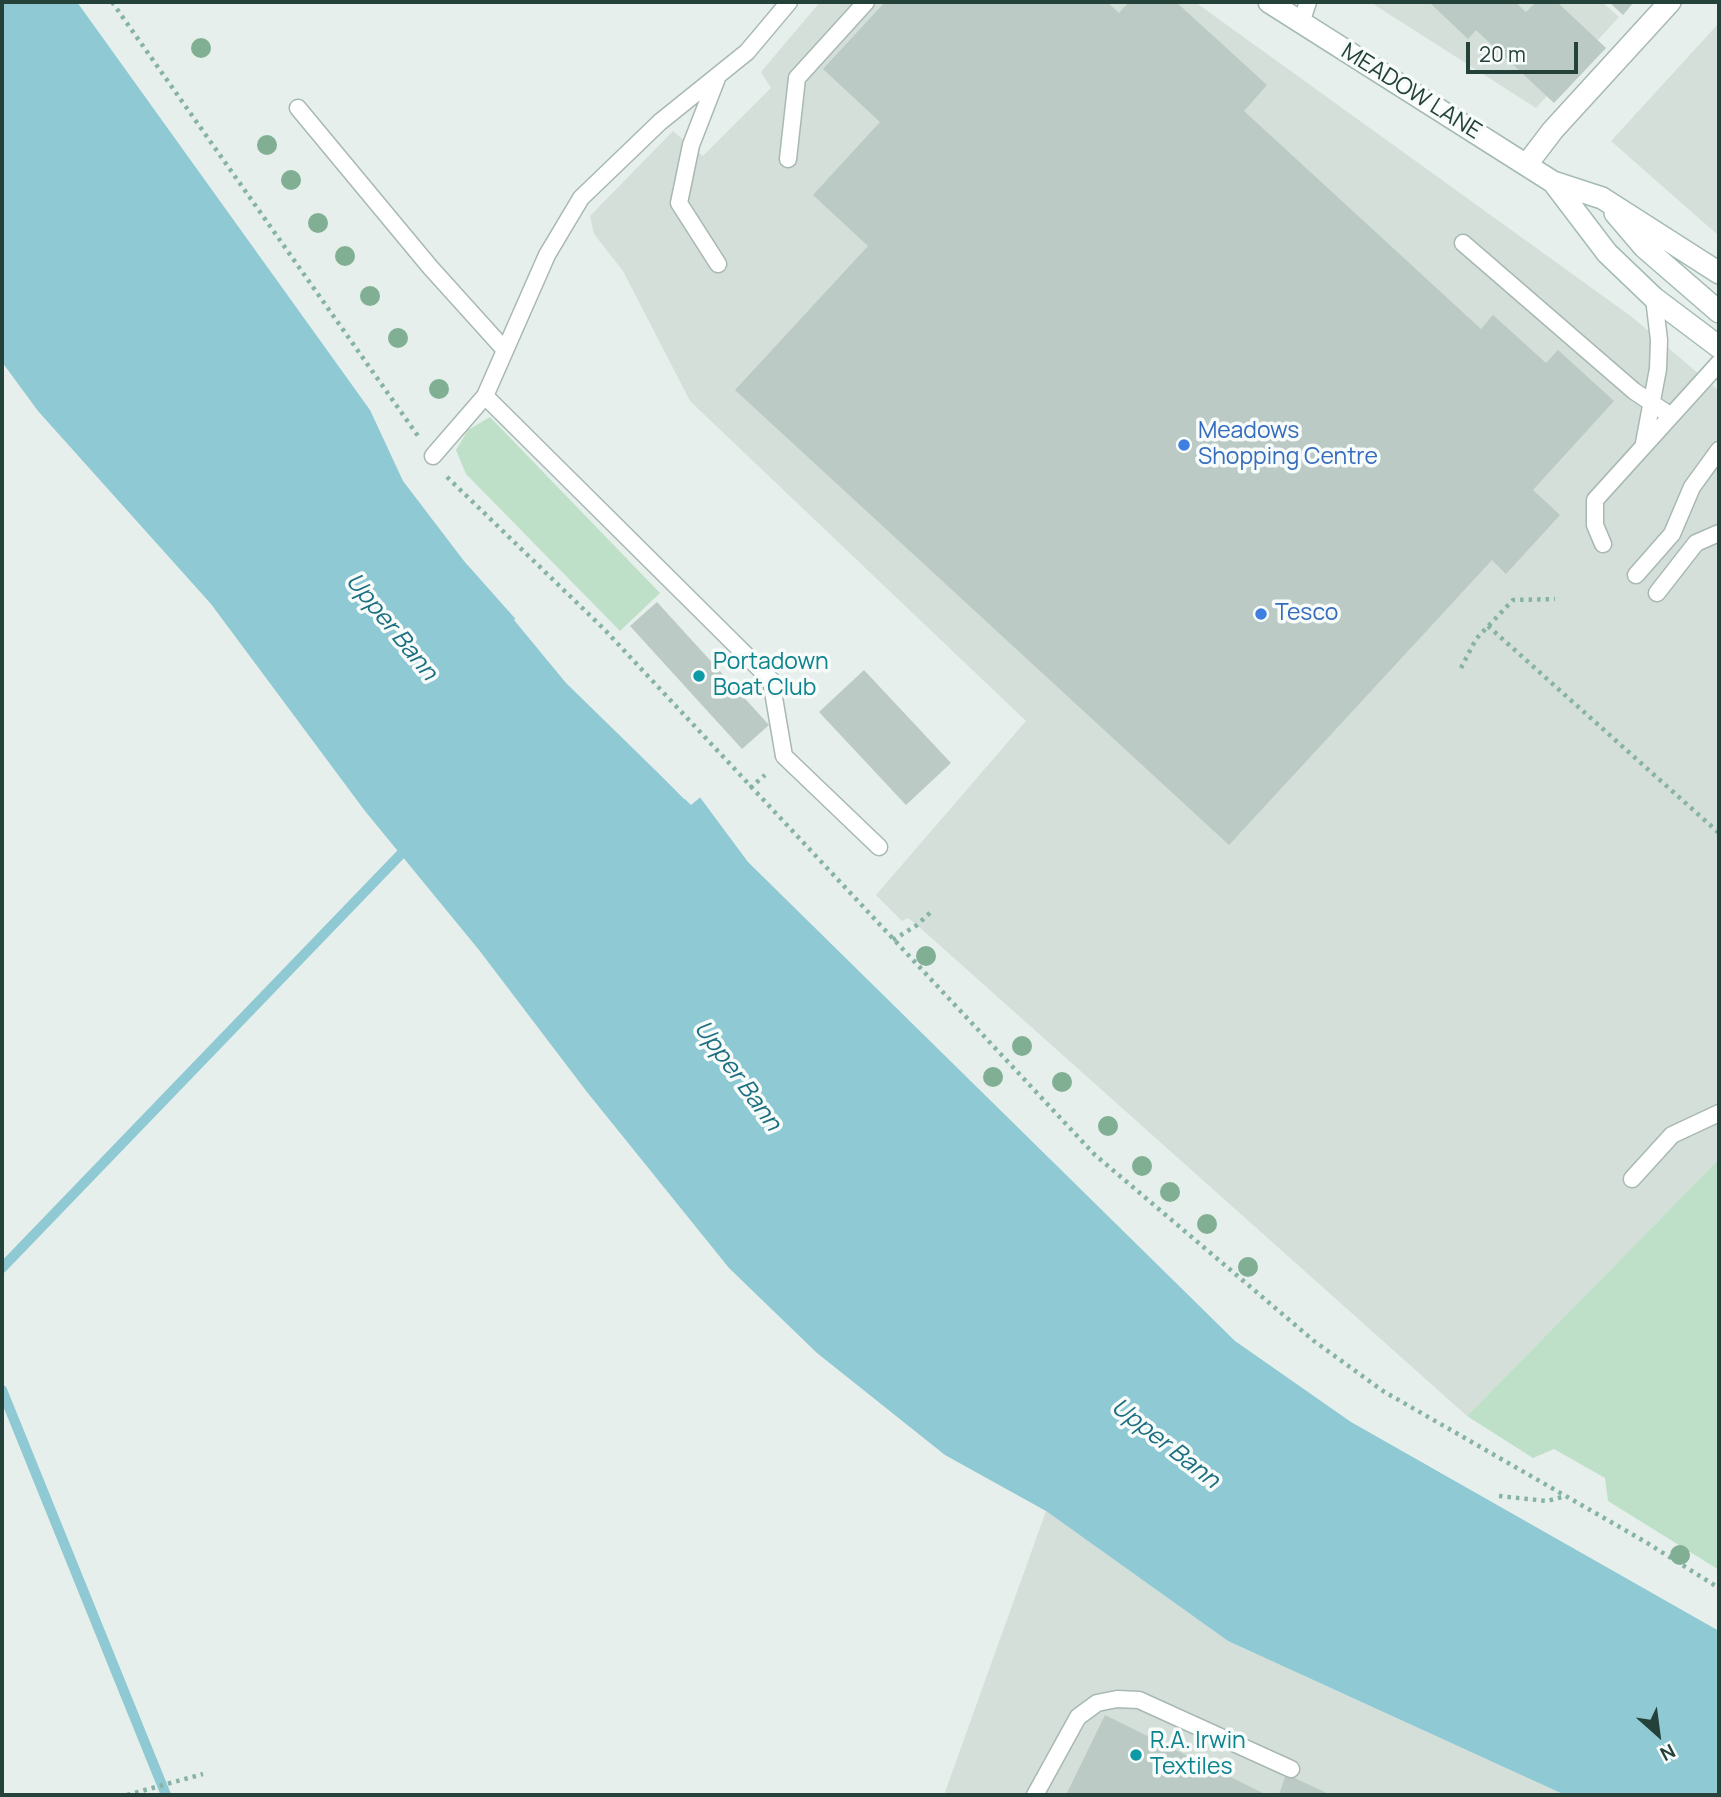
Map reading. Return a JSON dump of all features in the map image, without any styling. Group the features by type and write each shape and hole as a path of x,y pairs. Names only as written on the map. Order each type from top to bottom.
{"street":[{"name":"MEADOW LANE","path":"1269,2 1553,182 1608,253 1654,298 1719,348"},
{"path":"1528,164 1553,130 1670,2"},
{"name":"MEADOW LANE","path":"1553,182 1602,198 1719,273"},
{"path":"1602,198 1644,247 1719,313"}],"lane":[{"path":"433,456 485,396 547,255 581,198 660,122 747,52 789,2"},
{"path":"788,159 797,78 866,2"},
{"path":"1301,23 1308,2"},
{"path":"718,75 691,145 679,203 718,264"},
{"path":"298,108 430,267 504,349"},
{"path":"1463,243 1671,416"},
{"path":"1644,443 1658,369 1659,340 1654,298"},
{"path":"1603,544 1595,525 1595,500 1719,363"},
{"path":"485,396 771,680 784,756 879,847"},
{"path":"1636,575 1672,534 1692,486 1719,450"},
{"path":"1657,593 1696,543 1719,533"},
{"path":"1632,1179 1672,1136 1719,1113"},
{"path":"1035,1795 1077,1717 1097,1703 1117,1699 1139,1700 1291,1769"}],"path":[{"path":"1461,668 1476,639 1513,600 1555,599"},
{"path":"1488,626 1719,833"},
{"path":"892,940 917,925 933,910"},
{"path":"1499,1496 1547,1501 1566,1496"},
{"path":"127,1795 203,1774"}],"shaded area":[{"path":"820,2 1195,2 1632,317 1719,391 1719,1159 1467,1416 917,925 908,918 902,921 876,895 1026,721 690,401 623,271 594,234 590,216 673,131 703,156 771,88 761,72"},
{"path":"1370,2 1602,2 1619,17 1536,108"},
{"path":"1719,23 1719,236 1611,141"},
{"path":"1046,1511 1228,1641 1565,1795 944,1795"}],"green space":[{"path":"490,417 660,593 620,631 466,474 456,450 468,430"},
{"path":"1719,1159 1719,1570 1608,1501 1605,1478 1554,1449 1533,1458 1467,1416"}],"water":[{"name":"Upper Bann","path":"2,2 77,2 370,410 403,481 464,561 592,705 684,799 699,796 748,862 1235,1341 1351,1422 1719,1631 1719,1795 1565,1795 1228,1641 1046,1511 945,1455 817,1353 729,1268 587,1092 479,950 365,811 211,604 38,411 2,362"}],"pier":[{"path":"518,616 595,703 685,795 699,792 703,795 691,805 566,683 514,620"}],"building":[{"name":"Meadows Shopping Centre","path":"885,2 1107,2 1119,13 1129,2 1176,2 1267,85 1244,111 1481,329 1493,315 1546,363 1558,350 1614,401 1533,490 1560,515 1506,574 1492,560 1229,845 735,390 868,246 813,195 880,122 823,69"},
{"path":"1429,2 1515,2 1526,12 1536,2 1557,2 1606,48 1554,103 1476,30 1468,39"},
{"path":"1609,2 1634,2 1623,15"},
{"name":"Portadown Boat Club","path":"657,602 769,725 742,749 630,626"},
{"path":"864,670 951,763 906,805 819,712"},
{"name":"R.A. Irwin Textiles","path":"1105,1715 1267,1795 1066,1795"},
{"name":"R.A. Irwin Textiles","path":"1286,1774 1331,1795 1279,1795"}],"waterway":[{"path":"2,1268 401,854"},
{"path":"2,1390 166,1795"}],"place":[{"name":"Meadows Shopping Centre","path":"1184,445"},
{"name":"Tesco","path":"1261,614"},
{"name":"Portadown Boat Club","path":"699,676"},
{"name":"R.A. Irwin Textiles","path":"1136,1755"}]}
